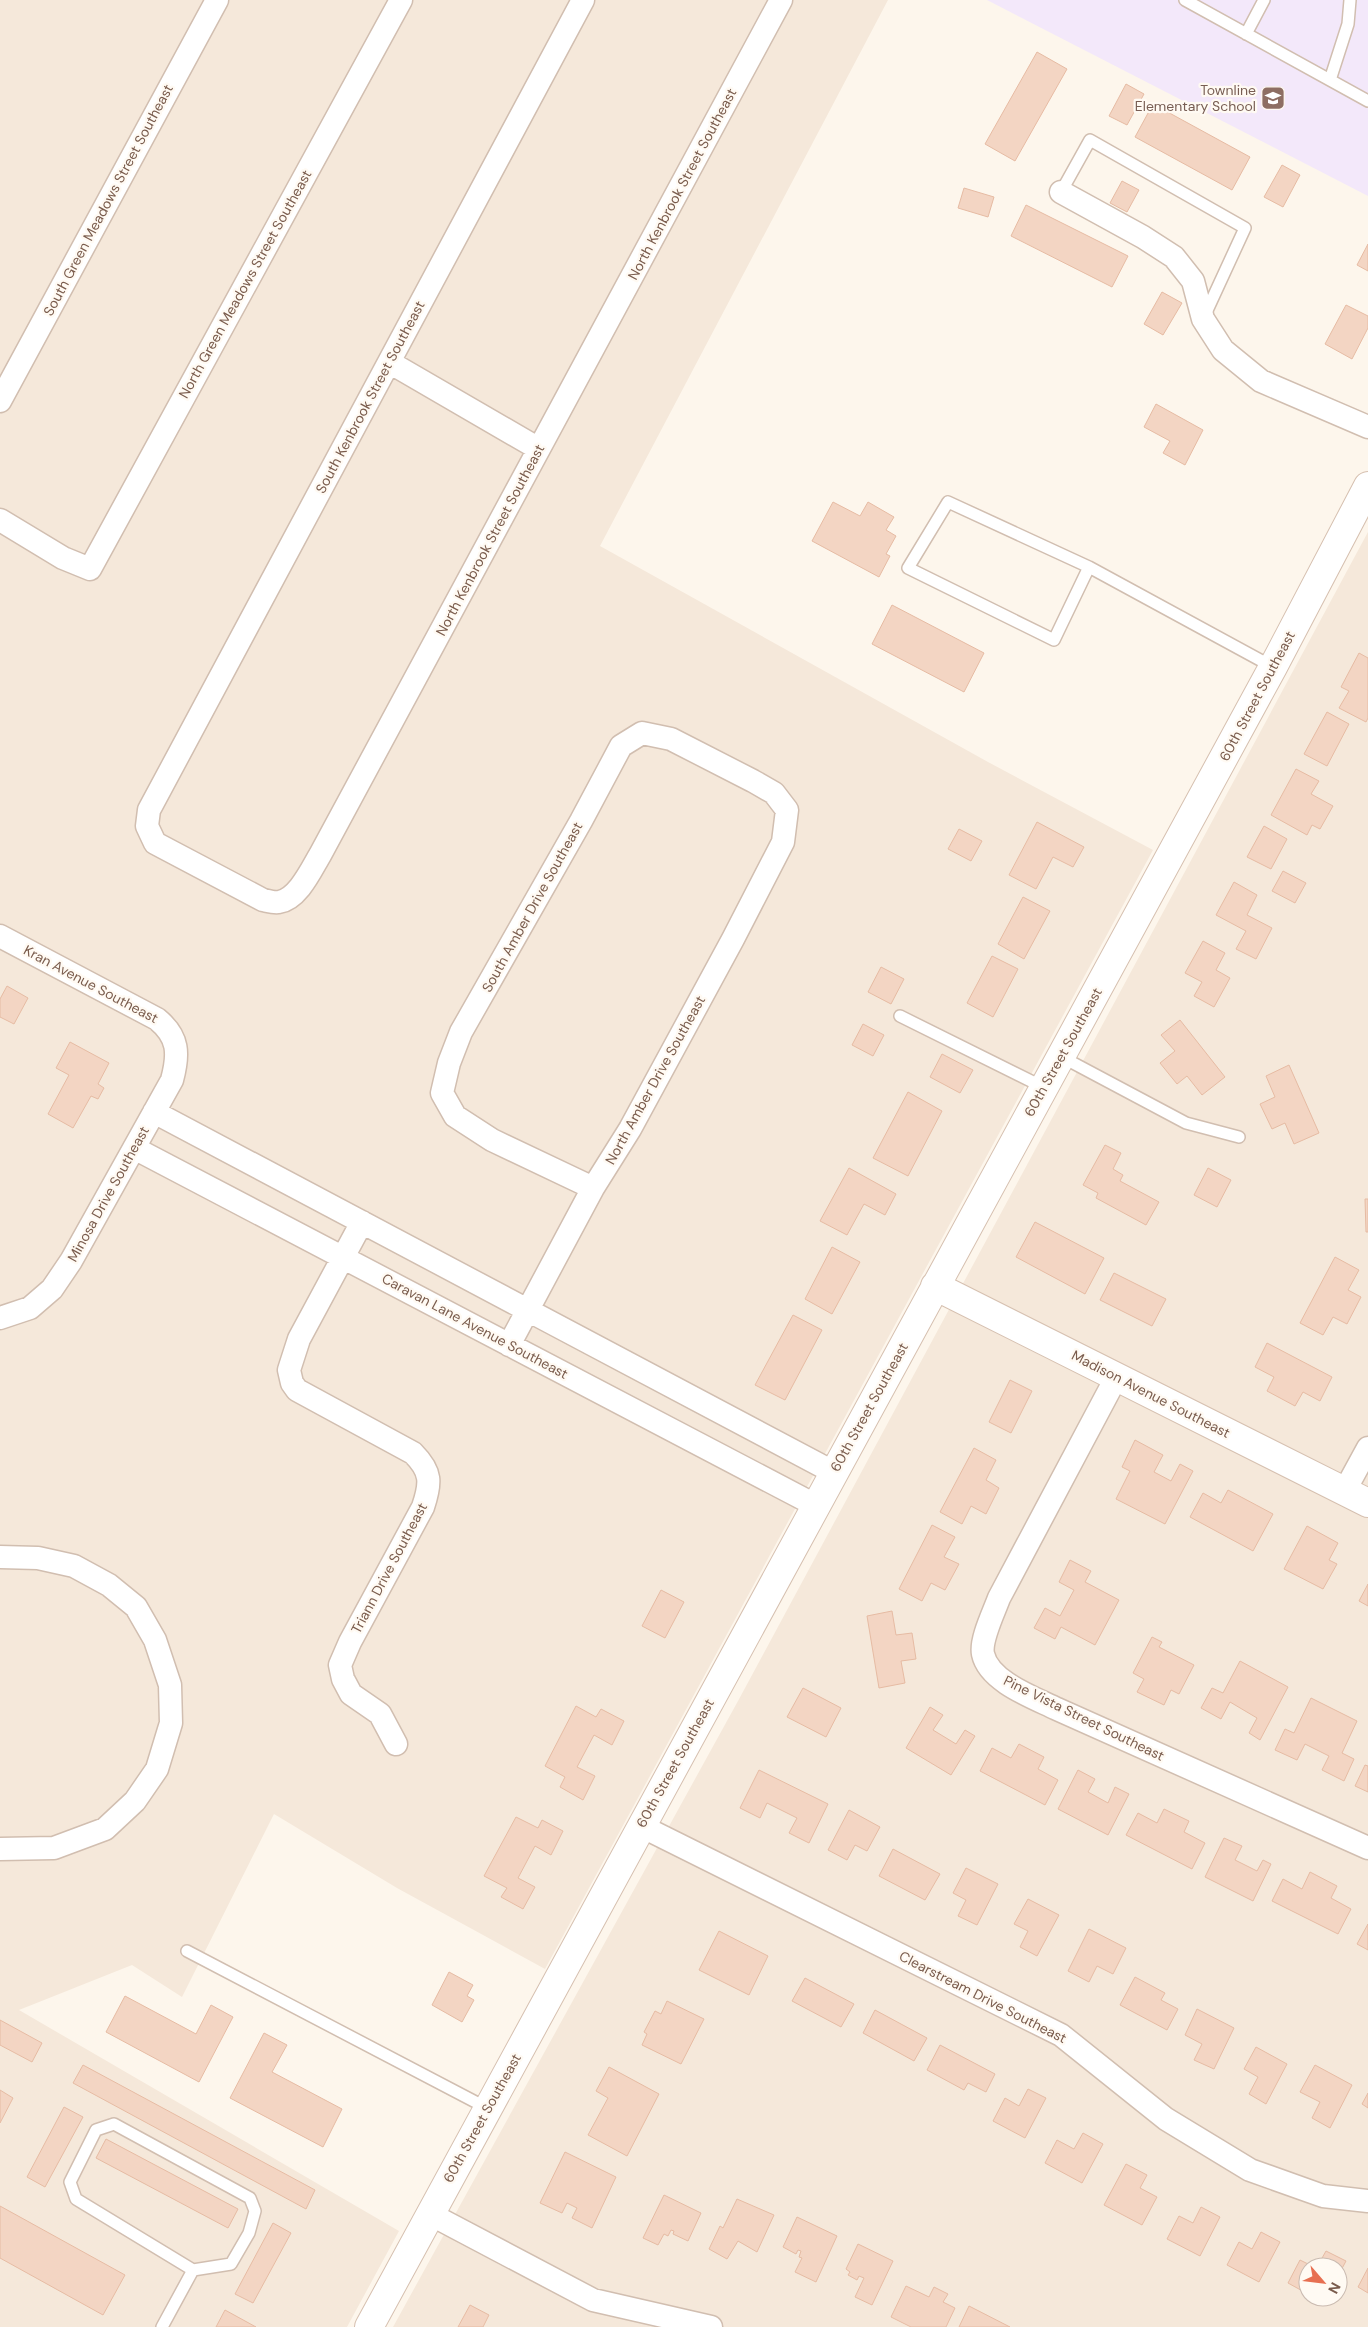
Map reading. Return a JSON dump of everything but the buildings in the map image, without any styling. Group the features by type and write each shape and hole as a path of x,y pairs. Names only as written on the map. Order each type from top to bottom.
{"main road":[{"name":"60th Street Southeast","path":"369,2327 833,1472 1274,667 1368,486"},
{"name":"Madison Avenue Southeast","path":"935,1286 1356,1497"}],"street":[{"name":"South Green Meadows Street Southeast","path":"0,400 217,0"},
{"name":"North Green Meadows Street Southeast","path":"0,520 64,558 90,569 400,0"},
{"name":"South Kenbrook Street Southeast","path":"157,793 584,0"},
{"name":"North Kenbrook Street Southeast","path":"157,793 149,810 147,826 155,843 263,900 277,903 286,900 298,888 320,855 539,449 775,2"},
{"path":"1061,192 1143,237 1174,257 1194,281 1203,318 1223,350 1261,381 1368,427"},
{"path":"389,362 539,449"},
{"name":"North Amber Drive Southeast","path":"509,1344 593,1188 630,1129 733,939 783,842 787,810 774,793 671,739 642,733"},
{"name":"South Amber Drive Southeast","path":"593,1188 492,1140 456,1116 442,1093 448,1063 461,1032 581,821 621,746 642,733"},
{"name":"Kran Avenue Southeast","path":"0,936 157,1019 168,1027 174,1041"},
{"name":"Minosa Drive Southeast","path":"0,1318 30,1308 52,1289 71,1261 172,1080 178,1058 174,1041"},
{"path":"154,1112 833,1472"},
{"name":"Caravan Lane Avenue Southeast","path":"134,1148 816,1505"},
{"name":"Triann Drive Southeast","path":"362,1222 299,1338 288,1370 292,1383 297,1390 413,1453 423,1463 429,1476 429,1490 423,1507 350,1642 340,1665 343,1679 351,1694 380,1714 396,1744"},
{"name":"Pine Vista Street Southeast","path":"1117,1376 999,1598 986,1632 983,1654 996,1676 1020,1690 1368,1848"},
{"path":"1356,1497 1368,1448"},
{"path":"0,1557 38,1558 74,1566 109,1585 136,1607 155,1640 170,1685 171,1723 157,1769 136,1801 105,1829 54,1848 0,1849"},
{"name":"Clearstream Drive Southeast","path":"641,1826 1061,2035 1166,2120 1250,2170 1323,2196 1368,2201"},
{"path":"430,2214 593,2300 711,2327"}],"lane":[{"path":"1185,0 1330,80 1367,98"},
{"path":"1246,34 1264,0"},
{"path":"1330,80 1348,24 1350,0"},
{"path":"1061,192 1090,140 1245,228 1203,318"},
{"path":"1089,567 1054,640 908,568 948,502 1089,567 1274,667"},
{"path":"900,1016 1043,1087"},
{"path":"1060,1056 1186,1123 1239,1137"},
{"path":"187,1951 487,2108"},
{"path":"114,2124 250,2198 255,2212 249,2233 231,2264 193,2270 76,2199 70,2182 96,2130 114,2124"},
{"path":"162,2327 193,2270"}],"shaded area":[{"path":"0,0 888,0 600,546 988,762 1153,850 545,1969 397,1888 274,1814 182,1997 132,1965 19,2010 399,2231 347,2327 0,2327"},
{"name":"Townline Elementary School","path":"987,0 1368,0 1368,196"},
{"path":"1368,532 1368,2327 393,2327 738,1701"}],"place":[{"name":"Townline Elementary School","path":"1273,98"}]}
